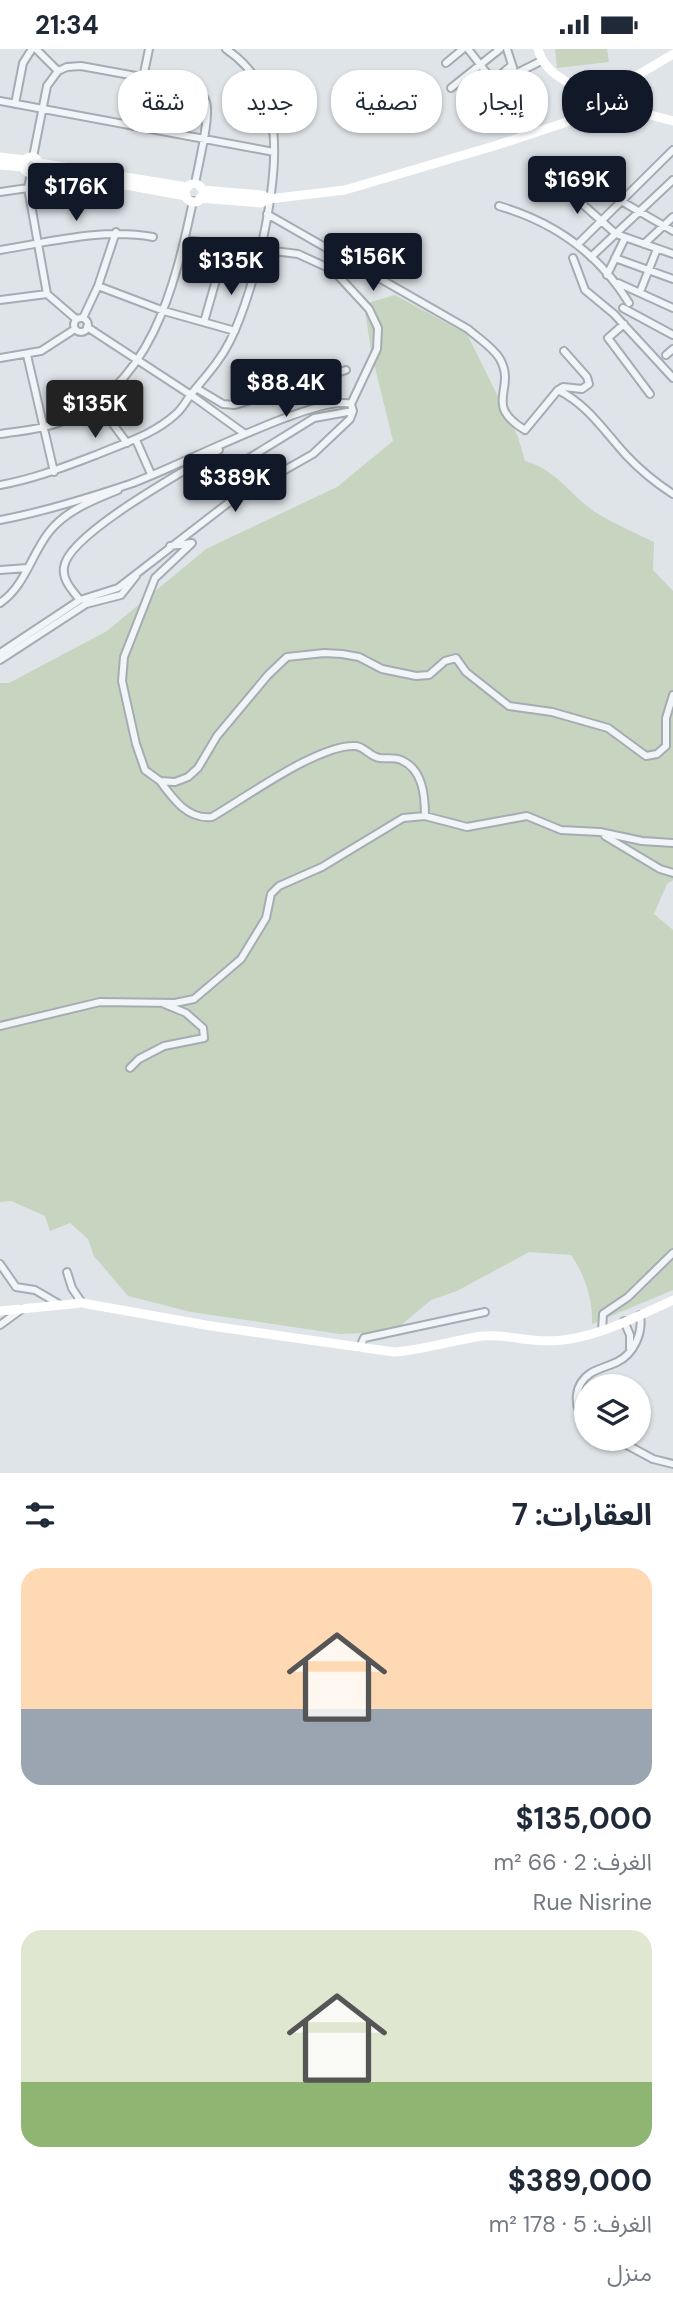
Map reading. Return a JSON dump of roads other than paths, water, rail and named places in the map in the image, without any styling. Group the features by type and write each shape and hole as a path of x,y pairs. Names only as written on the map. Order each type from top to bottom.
{"street":[{"path":"15,104 23,63 34,49 58,71"},
{"path":"144,70 149,49"},
{"path":"0,485 54,472 136,439 177,413 219,360 234,331 262,249 274,152 272,118 262,89 247,66 226,49"},
{"path":"446,63 465,49 484,70"},
{"path":"451,88 500,49"},
{"path":"507,49 514,74 541,61"},
{"path":"538,49 541,61 550,71 562,78"},
{"path":"646,70 673,54"},
{"path":"506,70 512,65"},
{"path":"118,73 81,66 68,67 58,71 49,81 28,188 47,294 87,327 191,395 246,435"},
{"path":"0,101 118,123"},
{"path":"653,116 673,121"},
{"path":"0,157 194,193 261,195 269,199 345,190 562,124"},
{"path":"171,133 274,152"},
{"path":"0,434 45,428 61,422 109,392 137,361 164,311 174,285 185,240 203,133"},
{"path":"578,244 673,150"},
{"path":"0,165 32,165"},
{"path":"591,257 673,180"},
{"path":"0,192 28,188"},
{"path":"569,192 616,234 672,253"},
{"path":"621,201 673,231"},
{"path":"499,207 545,223 578,244 617,282 673,308"},
{"path":"267,214 468,329 500,360 504,375 503,408 506,416 525,430 558,390 563,387 582,389 589,384 587,377 564,351"},
{"path":"644,244 673,217"},
{"path":"75,329 74,324 80,319 98,286 116,232"},
{"path":"0,250 116,232 153,237"},
{"path":"607,275 625,238"},
{"path":"0,653 80,600 111,591 137,575 170,546 232,500 313,454 350,419 352,407 377,349 378,328 369,309 333,270 298,254 185,240"},
{"path":"204,322 226,245"},
{"path":"614,314 629,303 637,291 650,271 657,249"},
{"path":"573,258 585,290 614,314 673,378"},
{"path":"615,258 673,279"},
{"path":"617,282 629,303"},
{"path":"98,286 164,311 234,331"},
{"path":"0,300 47,294"},
{"path":"623,308 673,335"},
{"path":"624,324 608,338 650,394"},
{"path":"75,329 80,332 87,327"},
{"path":"0,358 27,355 51,347 75,329"},
{"path":"666,355 673,349"},
{"path":"27,355 54,472"},
{"path":"196,388 223,404 235,405 346,370"},
{"path":"558,390 593,415 654,482 673,494"},
{"path":"96,401 127,443"},
{"path":"0,603 15,591 57,523 81,507 151,474 291,415 340,402 352,407"},
{"path":"233,468 314,418 352,407"},
{"path":"136,439 151,474"},
{"path":"80,600 66,581 63,571 66,559 76,544 134,502 236,439"},
{"path":"0,520 129,484"},
{"path":"170,546 192,543 155,577 124,657 122,681 145,770 160,781 176,803 196,817 212,817 302,762 341,747 359,747 371,755 399,758 407,763 425,791 425,816"},
{"path":"0,571 27,568"},
{"path":"0,660 86,604 121,595 137,575"},
{"path":"160,781 176,782 188,777 198,768 216,736 287,657 342,654 359,657 382,669 416,676 429,675 445,661 456,658 466,672 509,706 552,712 608,727 646,756 657,754 666,746 666,718 673,695"},
{"path":"0,1026 100,1002 175,1003 194,999 241,959 267,918 271,894 279,886 322,867 403,818 425,816 467,827 527,816 561,830 600,832 642,842 673,843"},
{"path":"600,832 640,857 673,873"},
{"path":"130,1068 139,1059 164,1046 204,1038 203,1028 186,1013 161,1003"},
{"path":"602,1330 603,1314 628,1297 673,1253"},
{"path":"0,1266 16,1287 35,1290 59,1304"},
{"path":"67,1272 72,1288 82,1303"},
{"path":"0,1311 82,1303 211,1326 394,1352 415,1351 484,1336 557,1341 602,1330 673,1300"},
{"path":"0,1325 24,1307"},
{"path":"360,1347 364,1338 485,1312"},
{"path":"590,1374 619,1361 630,1350 640,1332 640,1315"},
{"path":"624,1321 630,1335 630,1350"},
{"path":"638,1451 653,1459 673,1464"}]}
